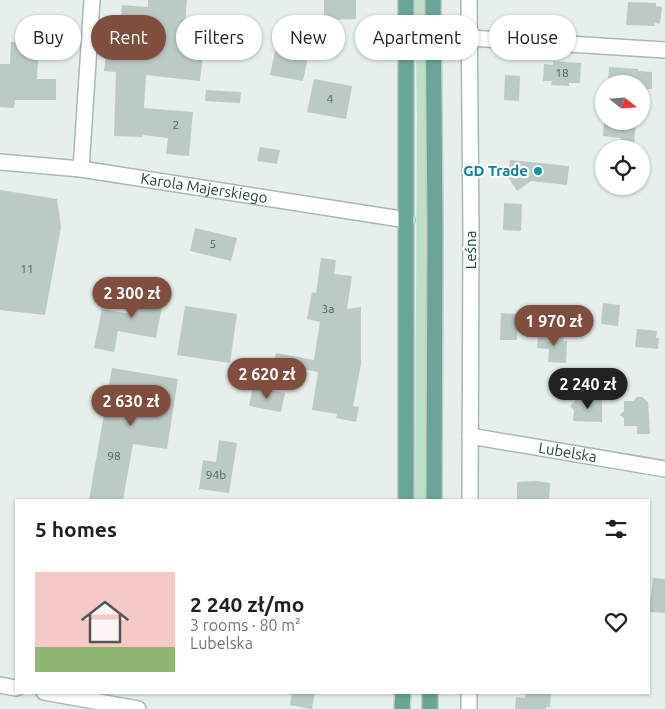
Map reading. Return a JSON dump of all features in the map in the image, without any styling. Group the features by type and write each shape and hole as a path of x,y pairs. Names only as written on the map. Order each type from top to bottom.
{"main road":[{"path":"406,0 406,499"},
{"path":"433,0 435,227 434,499"},
{"path":"402,709 403,694"},
{"path":"430,694 430,709"}],"street":[{"path":"81,169 92,0"},
{"name":"Leśna","path":"469,0 469,15"},
{"path":"479,39 665,50"},
{"name":"Leśna","path":"470,60 470,499"},
{"name":"Karola Majerskiego","path":"0,162 81,169 407,220"},
{"name":"Lubelska","path":"470,436 665,469"},
{"path":"0,685 15,688"},
{"path":"55,694 138,709"},
{"path":"469,694 469,709"}],"green space":[{"path":"415,0 427,0 427,15 415,15"},
{"path":"416,60 427,60 427,499 415,499"}],"building":[{"path":"148,0 187,0 186,15 176,15 176,60 202,60 200,81 146,75 144,108 193,112 189,156 166,154 168,138 143,135 143,137 114,136 116,72 104,71 105,60 166,60 166,15 121,15 122,5 148,7"},
{"path":"324,0 356,0 355,19 345,19 345,15 324,15"},
{"path":"628,2 656,3 656,6 662,7 660,24 655,23 654,26 626,25"},
{"path":"11,42 15,42 15,60 38,60 37,79 56,79 56,100 15,100 14,108 0,107 0,64 10,64"},
{"path":"273,60 307,60 303,81 270,75"},
{"path":"553,61 581,63 580,83 569,83 569,86 551,85 552,81 543,81 544,64 553,65"},
{"path":"609,67 652,72 652,89 650,89 650,75 609,75"},
{"path":"505,75 520,76 519,101 504,100"},
{"path":"314,79 352,86 346,119 307,112"},
{"path":"206,90 241,92 240,103 205,101"},
{"path":"603,130 635,130 634,140 621,140 621,138 603,136"},
{"path":"260,147 280,150 277,164 257,161"},
{"name":"GD Trade","path":"510,160 569,166 567,185 531,181 517,191 508,177"},
{"path":"0,190 57,199 61,227 45,315 0,310"},
{"path":"504,203 522,204 521,231 503,230"},
{"path":"195,228 237,238 231,261 190,251"},
{"path":"321,258 336,260 334,274 352,276 347,309 361,307 361,364 353,406 359,407 356,422 336,418 337,414 312,410 318,372 274,364 276,353 314,360 320,322 307,319 312,292 316,293"},
{"path":"136,286 165,291 156,338 118,331 114,352 94,348 102,309 131,314"},
{"path":"603,303 620,305 618,326 601,324"},
{"path":"185,306 237,314 230,363 177,355"},
{"path":"501,313 518,314 517,340 500,340"},
{"path":"637,329 657,331 656,338 659,338 658,349 635,347"},
{"path":"538,334 564,336 563,341 567,341 566,363 548,362 549,349 537,348"},
{"path":"112,368 178,379 167,449 133,444 123,499 89,499"},
{"path":"253,387 285,393 281,412 249,406"},
{"path":"637,397 642,397 648,402 650,434 637,434 637,426 624,426 624,418 620,415 624,411 624,401 633,401"},
{"path":"577,399 602,399 602,422 573,421 574,410 570,406"},
{"path":"219,440 237,443 229,493 199,489 203,460 216,462"},
{"path":"536,481 550,483 549,499 517,499 517,482"},
{"path":"653,578 665,579 665,613 650,612"},
{"path":"292,694 315,694 312,709 290,705"},
{"path":"526,694 551,694 550,707 546,707 546,709 515,709 516,697 525,698"}],"place":[{"name":"GD Trade","path":"538,171"}]}
